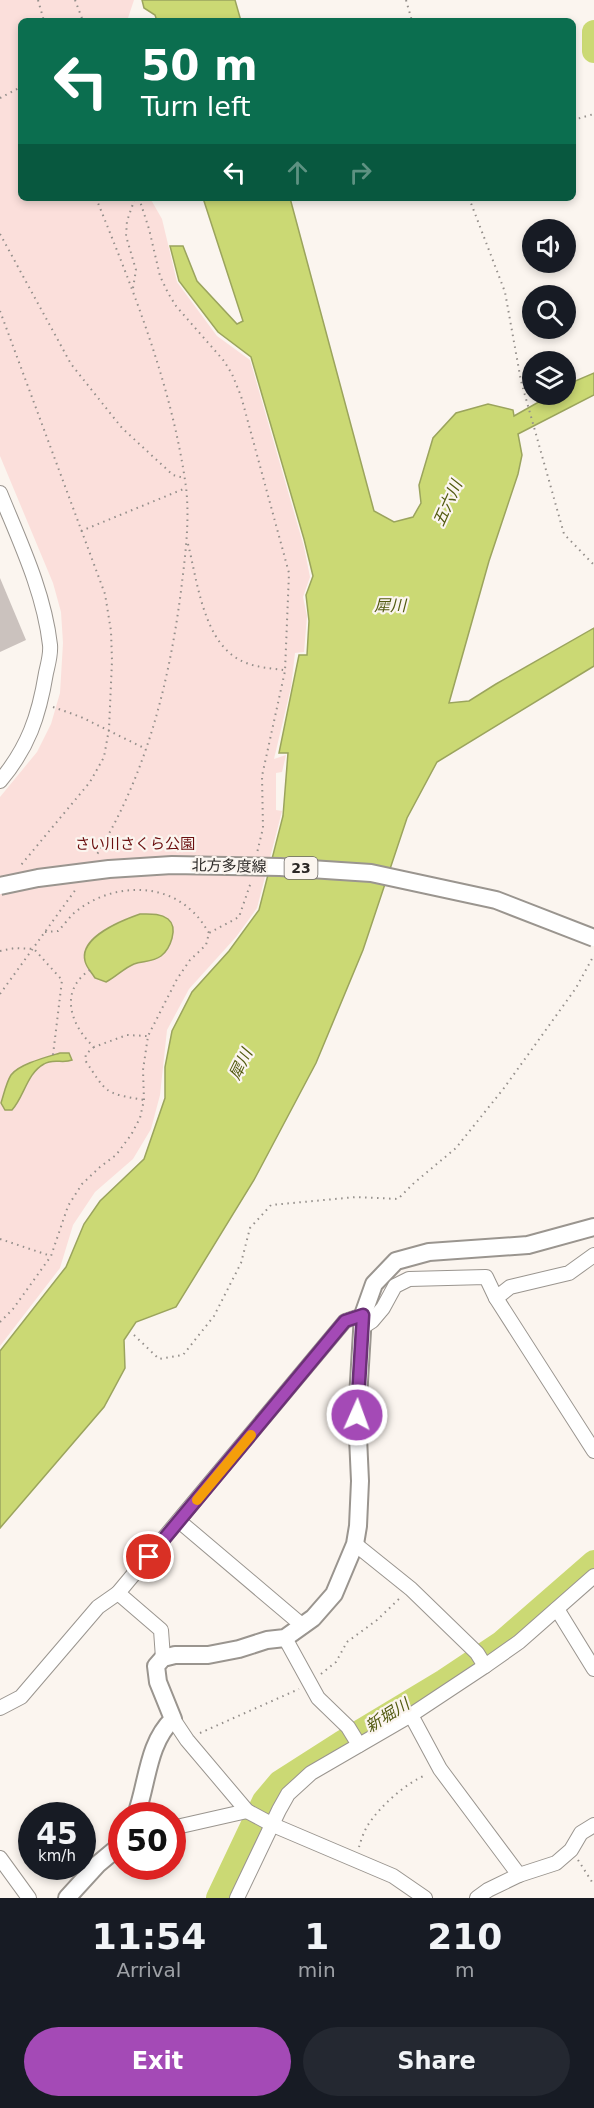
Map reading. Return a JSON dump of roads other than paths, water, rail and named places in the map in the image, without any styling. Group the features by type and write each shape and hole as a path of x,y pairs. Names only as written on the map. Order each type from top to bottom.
{"main road":[{"name":"北方多度線","path":"0,886 38,878 109,869 172,865 280,867 371,873 496,900 594,938"},
{"path":"139,1802 155,1743 163,1729 173,1719 158,1682 156,1666 163,1658 175,1655 208,1655 285,1638 313,1618 334,1594 355,1544 360,1481 357,1415 362,1321 374,1284 396,1262 429,1252 528,1245 594,1227"},
{"path":"67,1898 108,1856"}],"street":[{"path":"0,493 40,591 51,648 41,703 23,750 0,781"},
{"path":"496,1298 510,1287 569,1273 594,1255"},
{"path":"0,1708 21,1697 98,1607 118,1593 345,1321 372,1321 395,1286 409,1279 486,1277 496,1298 594,1451"},
{"path":"179,1521 303,1626"},
{"path":"355,1544 411,1589 481,1660"},
{"path":"237,1898 288,1794 311,1773 411,1715 481,1660 519,1642 594,1576"},
{"path":"118,1593 161,1630 163,1658"},
{"path":"557,1609 594,1669"},
{"path":"285,1638 318,1698 348,1727 358,1744"},
{"path":"411,1715 440,1769 519,1875"},
{"path":"173,1719 187,1740 247,1811 273,1825 393,1876 425,1898"},
{"path":"186,1825 247,1811"},
{"path":"477,1898 519,1875 556,1863 571,1850 581,1833 594,1825"},
{"path":"0,1858 29,1898"}],"water":[{"path":"142,0 235,0 240,18 156,18 144,8"},
{"name":"犀川","path":"204,201 291,201 374,511 394,522 413,517 421,503 419,485 433,438 456,413 488,404 513,410 514,416 533,405 575,405 518,434 522,455 518,474 489,561 449,703 469,701 594,628 594,666 437,762 407,818 363,950 316,1063 254,1180 176,1307 136,1322 124,1340 125,1368 104,1407 0,1528 0,1351 66,1267 84,1224 100,1201 144,1159 165,1098 165,1067 172,1031 192,992 229,951 259,910 283,816 288,753 279,753 299,655 307,655 309,621 306,595 313,576 251,357 218,332 179,281 170,246 183,246 197,281 237,324 243,321"},
{"name":"犀川","path":"594,373 594,395 576,404 576,381"},
{"path":"140,914 155,914 168,919 173,933 167,949 158,958 134,964 106,982 95,978 85,961 85,952 89,944 104,931"},
{"path":"60,1053 69,1053 72,1060 51,1061 38,1068 12,1110 5,1110 1,1103 11,1075 27,1064"}],"waterway":[{"name":"五六川","path":"594,32 594,51"},
{"name":"新堀川","path":"218,1898 264,1801 280,1782 444,1681 501,1643 594,1562"}],"park label":[{"name":"さい川さくら公園","path":"135,844"}]}
